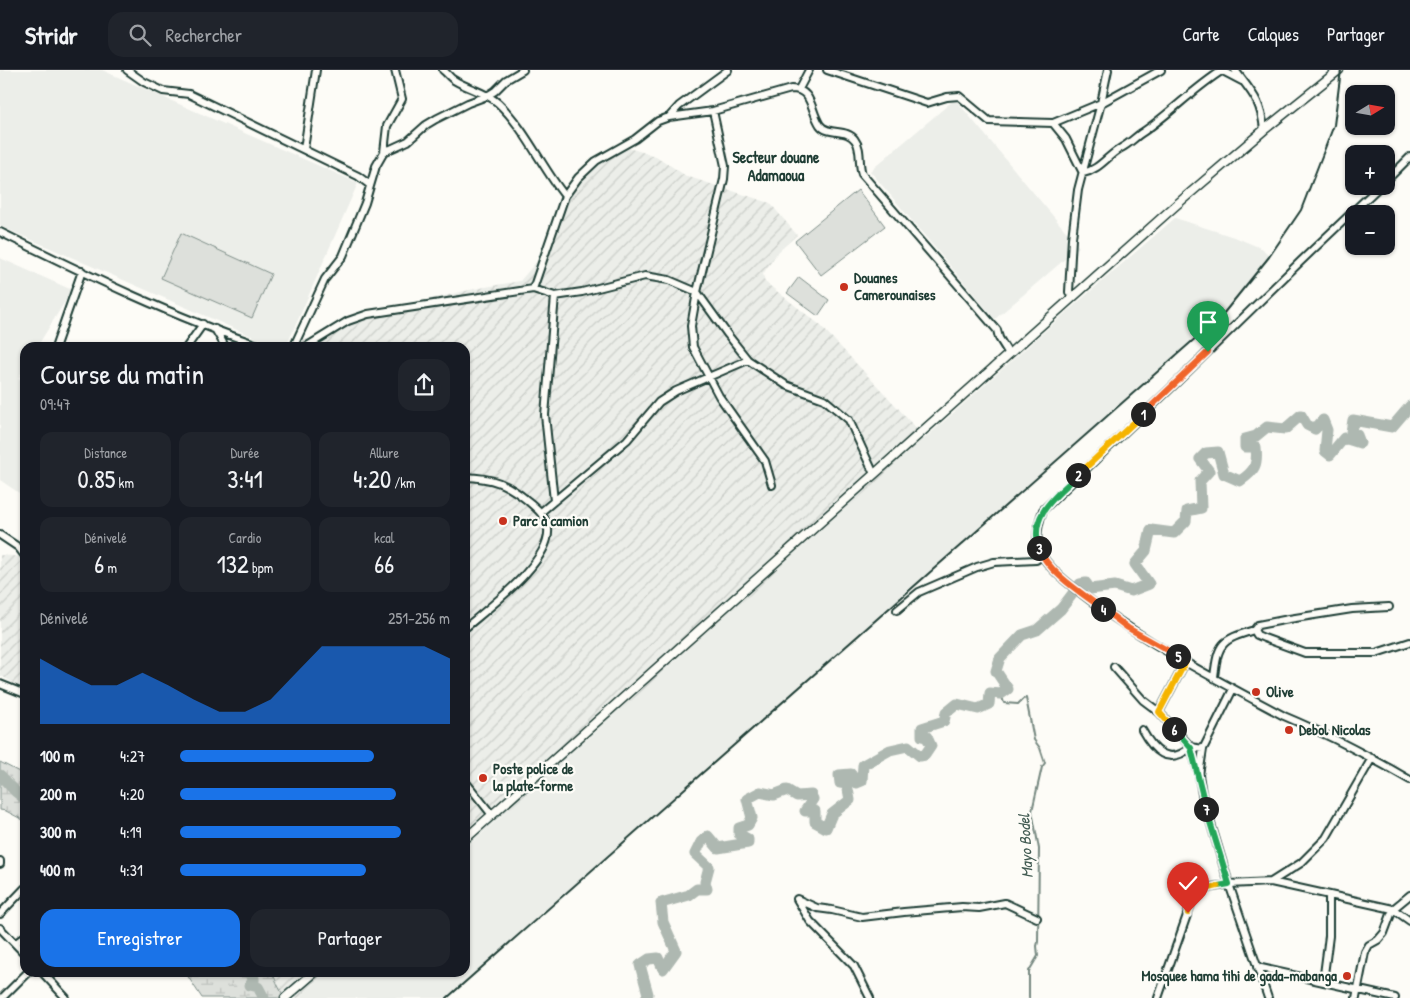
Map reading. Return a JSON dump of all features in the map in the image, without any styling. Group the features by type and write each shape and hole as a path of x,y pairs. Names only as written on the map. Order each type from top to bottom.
{"main road":[{"path":"470,835 1175,206 1264,130 1338,71"},
{"path":"286,998 309,977"}],"street":[{"path":"127,70 144,82 163,91 189,94 358,176 370,185"},
{"path":"304,149 316,70"},
{"path":"296,342 325,279 343,256 365,203 376,166 384,152 388,126 402,99 395,70"},
{"path":"443,70 452,79 487,96 503,109 565,196"},
{"path":"384,152 408,140 436,119 487,96 506,80 523,70"},
{"path":"669,117 679,106 728,70"},
{"path":"799,89 809,70"},
{"path":"827,70 927,103 959,96 989,121 1053,123 1101,103 1161,70"},
{"path":"1069,292 1072,238 1078,190 1108,70"},
{"path":"1083,173 1091,172 1125,147 1143,131 1178,106 1202,83 1222,70 1244,82"},
{"path":"1236,70 1258,101 1264,130"},
{"path":"533,289 565,196 578,178 596,161 635,139 658,121 669,117 713,111 791,89 799,89 805,92 821,127 828,131 852,136 857,142 862,174 997,330 999,338 1009,354"},
{"path":"713,111 725,166 724,179 697,292 691,326 693,348 719,396 765,460 772,485"},
{"path":"1053,123 1066,139 1083,173"},
{"path":"1395,172 1410,157"},
{"path":"1371,195 1043,510 1038,523 1038,542 1042,556 1066,582 1128,628 1233,689 1284,716 1372,758 1410,780"},
{"path":"0,232 82,271 203,324 251,342"},
{"path":"57,342 82,271"},
{"path":"314,342 348,322 368,314 533,289 555,296 582,292 646,276 669,280 697,292 748,360 786,385 824,399 849,420 874,474"},
{"path":"554,501 545,415 555,296"},
{"path":"190,342 203,324"},
{"path":"215,329 223,342"},
{"path":"541,512 627,440 659,402 676,391 748,360"},
{"path":"470,477 487,478 514,490 541,512 548,526 547,541 515,586 470,624"},
{"path":"0,535 20,550"},
{"path":"897,610 919,592 977,567 994,562 1036,560 1042,556"},
{"path":"1214,677 1217,655 1221,646 1232,636 1254,630 1258,626 1289,619 1352,609 1389,607"},
{"path":"1254,630 1257,635 1305,653 1376,653 1410,642"},
{"path":"1159,712 1186,661"},
{"path":"1114,666 1143,700 1159,712 1191,748 1199,775 1202,794 1229,884 1268,998"},
{"path":"0,684 20,692"},
{"path":"1199,775 1203,749 1233,689"},
{"path":"1142,730 1153,748 1171,757 1191,748 1203,749"},
{"path":"1271,882 1301,863 1326,838 1372,758"},
{"path":"470,787 492,815"},
{"path":"1158,998 1192,898 1202,889 1229,884 1271,882 1393,909 1410,921"},
{"path":"0,914 20,893"},
{"path":"1323,982 1329,936 1329,895"},
{"path":"1356,998 1368,945 1378,940 1384,933 1393,909 1410,896"},
{"path":"870,998 854,966 810,921 797,899 817,908 862,918 962,907 979,908 1005,903 1038,918"},
{"path":"0,928 20,948"},
{"path":"16,944 20,940"},
{"path":"1257,968 1378,996 1395,998"},
{"path":"2,998 23,977"},
{"path":"47,977 66,998"}],"shaded area":[{"path":"0,70 102,70 358,183 288,342 265,342 0,226"},
{"path":"955,99 1079,247 995,319 870,171"},
{"path":"628,148 656,156 686,176 770,203 797,235 777,253 763,274 765,282 820,325 925,439 470,845 470,342 290,342 309,339 383,310 474,289 520,281 544,253 562,197 594,160"},
{"path":"1175,218 1237,238 1263,249 1269,257 1223,314 447,998 298,998 322,977 470,977 470,845 1063,315"},
{"path":"0,258 72,290 40,342 20,342 20,375 18,378 20,379 20,494 0,480"},
{"path":"0,555 20,557 20,687 0,675"},
{"path":"274,977 322,977 298,998 286,998 280,993 279,985"}],"green space":[{"path":"858,190 885,226 821,275 795,241"},
{"path":"181,233 271,274 252,318 161,278"},
{"path":"799,277 829,300 818,316 787,293"},
{"path":"0,762 20,772 20,818 0,810"},
{"path":"188,977 274,977 286,998 202,998"}],"waterway":[{"name":"Mayo Bodel","path":"646,998 648,994 640,965 649,959 658,958 663,969 676,951 663,922 661,903 689,895 697,889 707,889 705,882 709,867 695,854 701,842 708,836 718,848 748,843 748,839 739,834 739,828 748,825 752,818 747,799 760,792 774,795 787,790 797,796 811,795 813,799 805,811 815,811 815,822 826,828 832,814 850,800 847,784 840,783 839,775 851,774 857,783 862,781 863,765 890,750 908,746 920,756 925,755 931,746 927,737 922,736 922,728 944,721 946,713 957,704 978,709 989,704 990,693 1001,694 1008,689 996,671 1000,658 1022,635 1037,630 1061,609 1080,584 1086,583 1090,589 1115,586 1131,591 1149,584 1135,564 1146,551 1151,530 1174,533 1186,521 1187,511 1201,508 1200,481 1209,471 1200,459 1206,453 1218,452 1224,474 1240,481 1252,471 1256,463 1256,447 1245,447 1245,439 1256,436 1267,427 1285,429 1301,415 1307,425 1315,429 1323,420 1327,430 1325,451 1330,455 1344,438 1360,443 1357,435 1351,432 1353,420 1392,427 1410,406"},
{"name":"Mayo Bodel","path":"1001,694 1004,703 1018,704 1026,698 1034,740 1040,748 1045,763 1042,767 1032,811 1039,849 1038,956 1029,971 1029,998"},
{"path":"0,775 20,795"},
{"path":"253,977 254,981 250,985 258,987 264,998"}],"railway":[{"path":"447,998 1223,314 1269,257 1301,210 1334,125 1341,70"}],"place":[{"name":"Douanes Camerounaises","path":"844,287"},
{"name":"Parc à camion","path":"503,521"},
{"name":"Olive","path":"1256,692"},
{"name":"Debol Nicolas","path":"1289,730"},
{"name":"Poste police de la plate-forme","path":"483,778"},
{"name":"Mosquee hama tihi de gada-mabanga","path":"1347,976"}],"district":[{"name":"Secteur douane Adamaoua","path":"776,166"}],"route":[{"path":"1188,913 1192,898 1202,889 1229,884 1202,794 1199,775 1191,748 1159,712 1186,661 1128,628 1066,582 1042,556 1038,542 1038,523 1043,510 1058,494 1208,352"}]}
